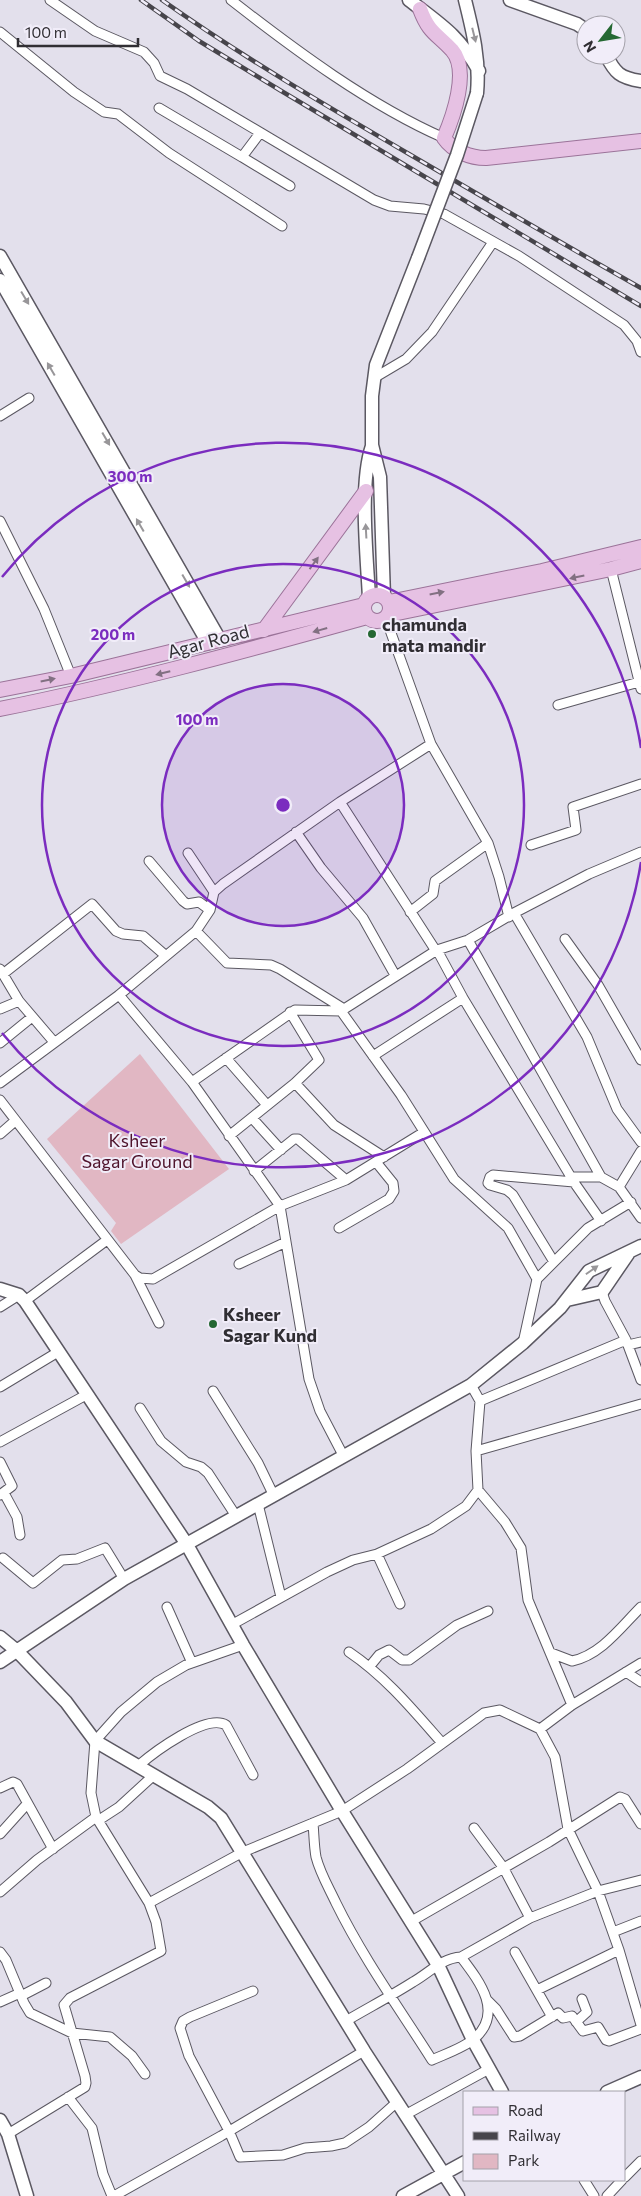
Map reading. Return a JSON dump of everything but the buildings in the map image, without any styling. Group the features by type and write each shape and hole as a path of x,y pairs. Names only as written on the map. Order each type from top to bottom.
{"main road":[{"path":"414,4 426,26 453,51 461,72 449,127 444,138 450,146 469,156 486,158 641,140"},
{"path":"264,630 366,491"},
{"path":"387,608 641,548"},
{"path":"387,608 611,570 641,560"},
{"name":"Agar Road","path":"0,709 70,695 200,664 366,606 378,595 387,608 374,621 366,606"},
{"path":"0,690 71,676 366,606"}],"street":[{"path":"50,0 95,31 144,52 154,63 160,76 187,89 374,200 390,206 424,209 444,214 519,256 624,325 637,341 641,352"},
{"path":"230,0 300,53 412,123 444,138"},
{"path":"465,0 476,47 479,71 477,93 458,155 376,365 374,378 372,445 380,477 387,608 431,744 488,843 511,915 587,1037 617,1109 641,1142"},
{"path":"514,0 576,24"},
{"path":"414,4 449,30 469,52 479,71"},
{"path":"0,32 74,92 104,112 118,114 168,153 282,226"},
{"path":"611,65 614,70 622,76 641,80"},
{"path":"159,108 290,186"},
{"path":"242,157 260,133"},
{"path":"374,378 406,358 432,332 493,242"},
{"path":"0,256 71,391 214,642"},
{"path":"0,280 71,391"},
{"path":"0,416 29,398"},
{"path":"366,606 366,491 368,457 372,445"},
{"path":"0,521 44,609 71,676"},
{"path":"558,706 640,685 611,570"},
{"path":"0,1083 119,995 196,931 210,910 214,892 296,832 431,744"},
{"path":"530,845 576,830 572,807 641,784"},
{"path":"340,802 436,950 573,1180 601,1221"},
{"path":"296,832 320,868 363,918 395,975"},
{"path":"410,912 434,894 435,881 488,843"},
{"path":"192,1082 290,1012 295,1010 342,1010 436,950 468,940 589,874 641,852"},
{"path":"188,853 214,892"},
{"path":"150,860 183,901 187,904 199,902 210,910"},
{"path":"54,1042 19,1001 1,971 92,904 116,931 123,934 143,936 166,956"},
{"path":"196,931 227,963 271,965 342,1010 401,1095 454,1179 508,1228 537,1279"},
{"path":"565,939 598,985 641,1060"},
{"path":"468,940 601,1178"},
{"path":"119,995 192,1082 280,1206 309,1379 320,1412 344,1457"},
{"path":"373,1056 463,998"},
{"path":"0,1010 19,1001"},
{"path":"229,1136 295,1083 319,1060 290,1012"},
{"path":"0,1043 32,1017"},
{"path":"226,1058 267,1105"},
{"path":"295,1083 334,1125 380,1159 393,1183 394,1191 389,1199 339,1228"},
{"path":"0,1100 135,1275 159,1323"},
{"path":"252,1118 280,1150"},
{"path":"0,1134 15,1121"},
{"path":"135,1275 140,1278 153,1279 280,1206 346,1180 424,1132"},
{"path":"254,1171 294,1139 298,1139 346,1180"},
{"path":"619,1187 641,1151"},
{"path":"554,1262 513,1195 507,1190 488,1183 492,1175 573,1180 601,1178 619,1187 641,1218"},
{"path":"523,1343 537,1279 588,1228 631,1202"},
{"path":"0,1306 22,1298 107,1240"},
{"path":"239,1264 286,1242"},
{"path":"0,1662 124,1579 471,1385 523,1343 567,1300 589,1271 628,1254 641,1246"},
{"path":"567,1300 602,1292 628,1254"},
{"path":"0,1289 22,1298 186,1543 233,1624 243,1645 342,1811 438,1965 473,2040 501,2091"},
{"path":"602,1292 605,1302 627,1343 641,1380"},
{"path":"480,1401 627,1343 641,1342"},
{"path":"0,1387 58,1352"},
{"path":"471,1385 480,1401 476,1451 478,1490 505,1522 521,1548 528,1600 552,1653 572,1705"},
{"path":"212,1391 258,1463 274,1496"},
{"path":"0,1442 86,1396"},
{"path":"476,1451 641,1404"},
{"path":"140,1408 160,1441 181,1459 202,1467 208,1473 236,1516"},
{"path":"0,1462 12,1483 11,1488 2,1494 16,1517 20,1535"},
{"path":"233,1624 280,1597 353,1560 377,1554 431,1528 466,1506 478,1490"},
{"path":"258,1504 280,1597"},
{"path":"3,1558 33,1583 62,1560 77,1559 105,1548 124,1579"},
{"path":"377,1554 400,1604"},
{"path":"167,1607 192,1663"},
{"path":"552,1653 572,1661 590,1654 603,1645 641,1607"},
{"path":"370,1666 379,1655 389,1650 402,1660 409,1660 457,1625 488,1611"},
{"path":"0,1637 17,1651 66,1702 95,1741 208,1807 221,1818 364,2051 458,2196"},
{"path":"27,2196 3,2129 85,2088 86,2083 65,2010 66,2000 161,1951 156,1922 149,1904 98,1818 91,1792 95,1741 121,1712 157,1682 192,1663 243,1645"},
{"path":"349,1652 370,1666 392,1686 442,1743"},
{"path":"540,1729 572,1705 641,1663"},
{"path":"626,1672 641,1682"},
{"path":"149,1904 243,1852 342,1811 407,1769 484,1713 490,1710 500,1710 540,1729 555,1757 568,1829 598,1891 619,1950 641,2025"},
{"path":"138,1766 160,1748 186,1733 210,1724 222,1722 226,1725 253,1775"},
{"path":"0,1892 53,1849 98,1818 119,1807 154,1775"},
{"path":"0,1788 15,1783 53,1849"},
{"path":"410,1922 620,1797 625,1799 641,1824"},
{"path":"0,1834 27,1804"},
{"path":"314,1823 316,1857 323,1877 351,1934 432,2060 473,2040 486,2026 490,2013 473,1972 461,1957"},
{"path":"474,1828 503,1867 530,1918"},
{"path":"346,2021 438,1965 453,1958 461,1957 530,1918 598,1891 641,1880"},
{"path":"613,1932 641,1921"},
{"path":"537,1990 619,1950"},
{"path":"0,1952 6,1960 20,1995 30,2013 72,2033 110,2037 132,2056 144,2074"},
{"path":"515,1952 552,2017"},
{"path":"0,2002 46,1983"},
{"path":"253,1991 190,2017 181,2025 190,2056 229,2131 240,2157 288,2155 305,2148 331,2146 345,2142 369,2127 397,2102"},
{"path":"576,2022 587,2012 582,1999"},
{"path":"486,2000 499,2014 514,2038 558,2014 563,2018 572,2016 583,2031 598,2027 606,2040 609,2041 641,2030"},
{"path":"68,2097 92,2128 103,2174 113,2196 229,2131 364,2051"},
{"path":"405,2115 489,2069"},
{"path":"610,2091 640,2079"},
{"path":"626,2177 641,2161"},
{"path":"402,2196 463,2163"},
{"path":"585,2181 594,2196"},
{"path":"607,2196 622,2181"}],"green space":[{"name":"Ksheer Sagar Ground","path":"140,1054 229,1169 121,1244 111,1231 116,1223 47,1139"}],"railway":[{"path":"141,0 199,41 641,306"},
{"path":"162,0 222,41 315,99 641,288"}],"place":[{"name":"chamunda mata mandir","path":"372,634"},
{"name":"Ksheer Sagar Kund","path":"213,1324"}]}
